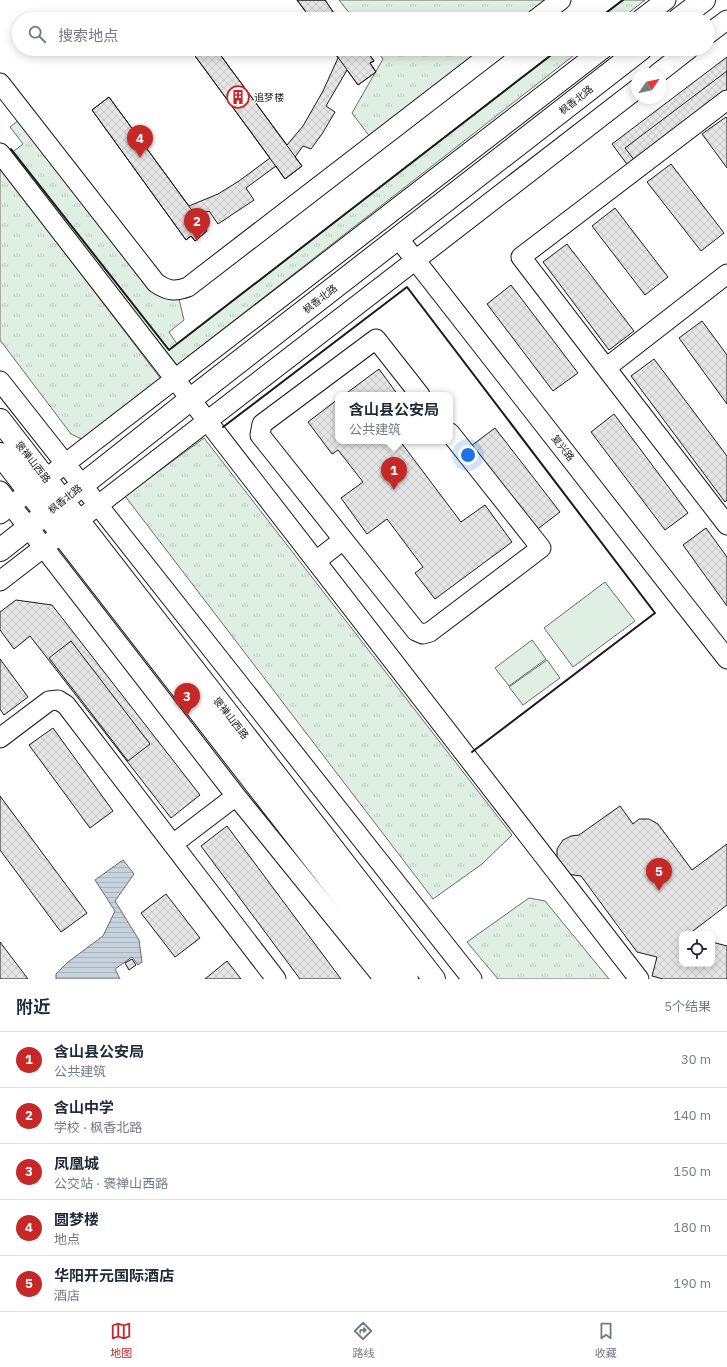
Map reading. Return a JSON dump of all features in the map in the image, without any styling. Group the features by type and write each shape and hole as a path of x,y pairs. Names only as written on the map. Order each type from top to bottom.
{"main road":[{"path":"688,12 704,0"},
{"name":"枫香北路","path":"0,550 191,399 632,56"},
{"name":"褒禅山西路","path":"0,420 38,485 54,507 434,979"},
{"name":"褒禅山西路","path":"0,454 38,485"},
{"name":"褒禅山西路","path":"70,527 407,979"}],"street":[{"path":"545,12 561,0"},
{"path":"651,12 666,0"},
{"path":"715,29 727,20"},
{"path":"0,84 156,283 166,290 177,291 188,287 488,56"},
{"path":"384,979 236,796 28,528 4,504 38,485 594,56"},
{"path":"665,68 680,56"},
{"path":"0,581 631,94"},
{"path":"727,100 521,257 727,525"},
{"path":"0,153 639,979"},
{"name":"复兴路","path":"398,238 727,659"},
{"path":"606,368 727,274"},
{"path":"418,392 376,339 262,424 260,435 416,631 423,634 430,632 541,548 453,437"},
{"path":"0,381 81,486 472,979"},
{"path":"316,560 343,540"},
{"path":"0,738 49,701 58,700 66,704 276,979"},
{"path":"173,844 236,796"}],"green space":[{"path":"339,0 549,0 534,12 348,12"},
{"path":"622,0 645,0 630,12 606,12"},
{"path":"381,56 476,56 370,137 352,113 383,59"},
{"path":"549,56 573,56 177,365 10,154 23,144 10,127 19,120 179,299 184,320 169,332 177,344"},
{"path":"0,168 164,383 86,441 71,434 0,340"},
{"path":"204,438 512,835 482,864 433,899 125,496"},
{"path":"605,582 635,621 573,667 544,628"},
{"path":"532,640 546,659 509,686 495,668"},
{"path":"547,660 560,678 523,705 509,687"},
{"path":"529,898 545,901 609,979 498,979 467,942"}],"shaded area":[{"path":"123,860 134,874 115,901 139,940 142,962 138,965 132,957 115,969 120,979 56,979 56,974 68,962 103,936 115,911 95,880"}],"building":[{"path":"297,0 325,0 333,12 306,12"},
{"path":"297,0 325,0 333,12 306,12"},
{"path":"195,56 221,56 287,145 303,126 323,91 338,58 337,56 370,56 374,61 370,63 376,72 358,85 347,70 326,106 335,112 322,134 311,149 303,146 295,157 302,166 285,179 276,166 246,188 254,200 218,224 209,211 195,215 207,231 195,241 191,236 186,240 92,110 109,97 189,206 218,194 239,181 270,158"},
{"name":"追梦楼","path":"195,56 221,56 302,166 285,179"},
{"path":"337,56 370,56 374,61 370,63 376,72 358,85"},
{"path":"727,57 727,99 632,171 612,144 665,104 667,104 667,102"},
{"path":"727,71 727,99 639,166 625,148"},
{"path":"109,97 207,231 195,241 191,236 186,240 92,110"},
{"path":"726,117 727,119 727,168 702,134"},
{"path":"671,164 724,233 701,251 647,182"},
{"path":"615,208 668,277 645,295 592,226"},
{"path":"567,244 634,331 609,350 543,262"},
{"path":"511,285 578,373 553,391 487,304"},
{"path":"702,321 727,355 727,404 679,338"},
{"path":"654,359 727,456 727,500 725,502 631,376"},
{"path":"379,369 396,392 348,392"},
{"path":"335,401 335,444 402,444 461,522 485,505 512,542 435,599 415,573 423,567 387,519 367,534 341,498 363,482 338,450 332,454 308,422"},
{"path":"614,414 688,513 665,530 591,432"},
{"path":"495,428 560,512 535,531 471,446"},
{"path":"706,528 727,557 727,606 683,545"},
{"path":"16,600 52,605 200,795 171,818 30,636 14,649 0,630 0,612"},
{"path":"71,641 150,744 128,761 49,658"},
{"path":"0,659 28,697 4,715 0,709"},
{"path":"53,728 113,811 90,828 29,745"},
{"path":"0,796 87,913 61,932 0,850"},
{"path":"620,806 633,824 639,819 649,819 658,824 692,870 727,844 727,905 693,931 679,931 679,967 715,967 715,943 727,946 727,979 663,979 652,976 657,957 637,952 581,876 567,874 557,862 557,849 563,840 571,836 579,835"},
{"path":"227,826 341,979 300,979 201,846"},
{"path":"166,894 200,938 175,957 141,913"},
{"path":"0,942 28,979 0,979"},
{"path":"132,959 136,965 129,970 125,963"},
{"path":"227,961 241,979 205,979"}],"wall":[{"path":"607,12 623,0"},
{"path":"11,149 169,350 550,56"},
{"path":"223,427 407,287 655,613 472,752"}],"place":[{"name":"追梦楼","path":"238,97"},
{"name":"圆梦楼","path":"140,158"},
{"name":"含山中学","path":"197,241"},
{"name":"含山县公安局","path":"394,490"},
{"name":"凤凰城","path":"187,716"},
{"name":"华阳开元国际酒店","path":"659,891"}]}
